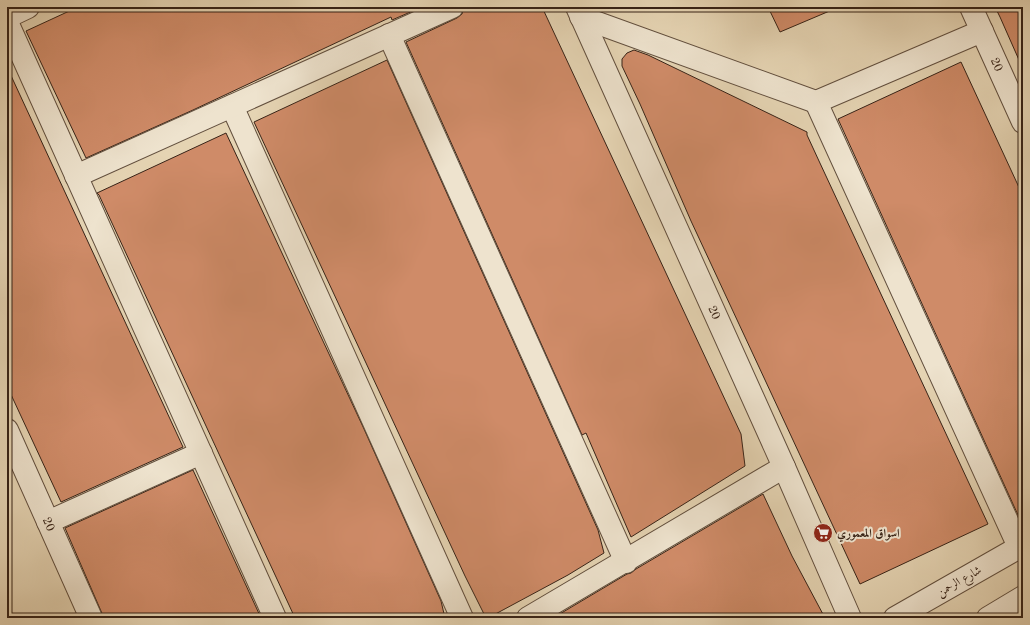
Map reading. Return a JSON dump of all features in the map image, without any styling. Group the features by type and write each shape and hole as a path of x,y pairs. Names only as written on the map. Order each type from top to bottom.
{"street":[{"path":"7,16 28,7"},
{"path":"76,176 452,7"},
{"name":"20","path":"971,7 1020,109"},
{"path":"579,12 816,102 982,31"},
{"name":"20","path":"579,12 784,467 850,618"},
{"path":"7,22 275,618"},
{"path":"389,35 626,562"},
{"path":"816,102 1021,546"},
{"path":"232,106 462,618"},
{"name":"20","path":"7,430 91,618"},
{"path":"48,522 201,453"},
{"path":"528,618 626,562 784,467"},
{"name":"شارع الرحمن","path":"895,618 1021,546"},
{"path":"988,618 1023,597"}],"building":[{"path":"78,7 422,7 392,20 391,17 193,110 86,158 26,31"},
{"path":"464,7 542,7 741,434 745,466 631,537 586,433 582,435 406,42 457,18 462,14"},
{"path":"768,7 839,7 780,32"},
{"path":"995,7 1023,7 1023,69 1000,17"},
{"path":"634,50 648,55 807,132 819,161 988,524 860,584 691,221 622,66 622,59 627,53"},
{"path":"387,60 598,530 604,553 568,575 488,618 486,618 465,576 254,122"},
{"path":"961,62 1023,196 1023,526 838,119"},
{"path":"7,67 183,447 61,502 7,386"},
{"path":"226,133 364,429 441,601 445,618 295,618 97,193"},
{"path":"193,470 261,618 104,618 65,528"},
{"path":"763,494 792,556 825,618 553,618 631,573"}],"place":[{"name":"اسواق المعموري","path":"823,533"}]}
